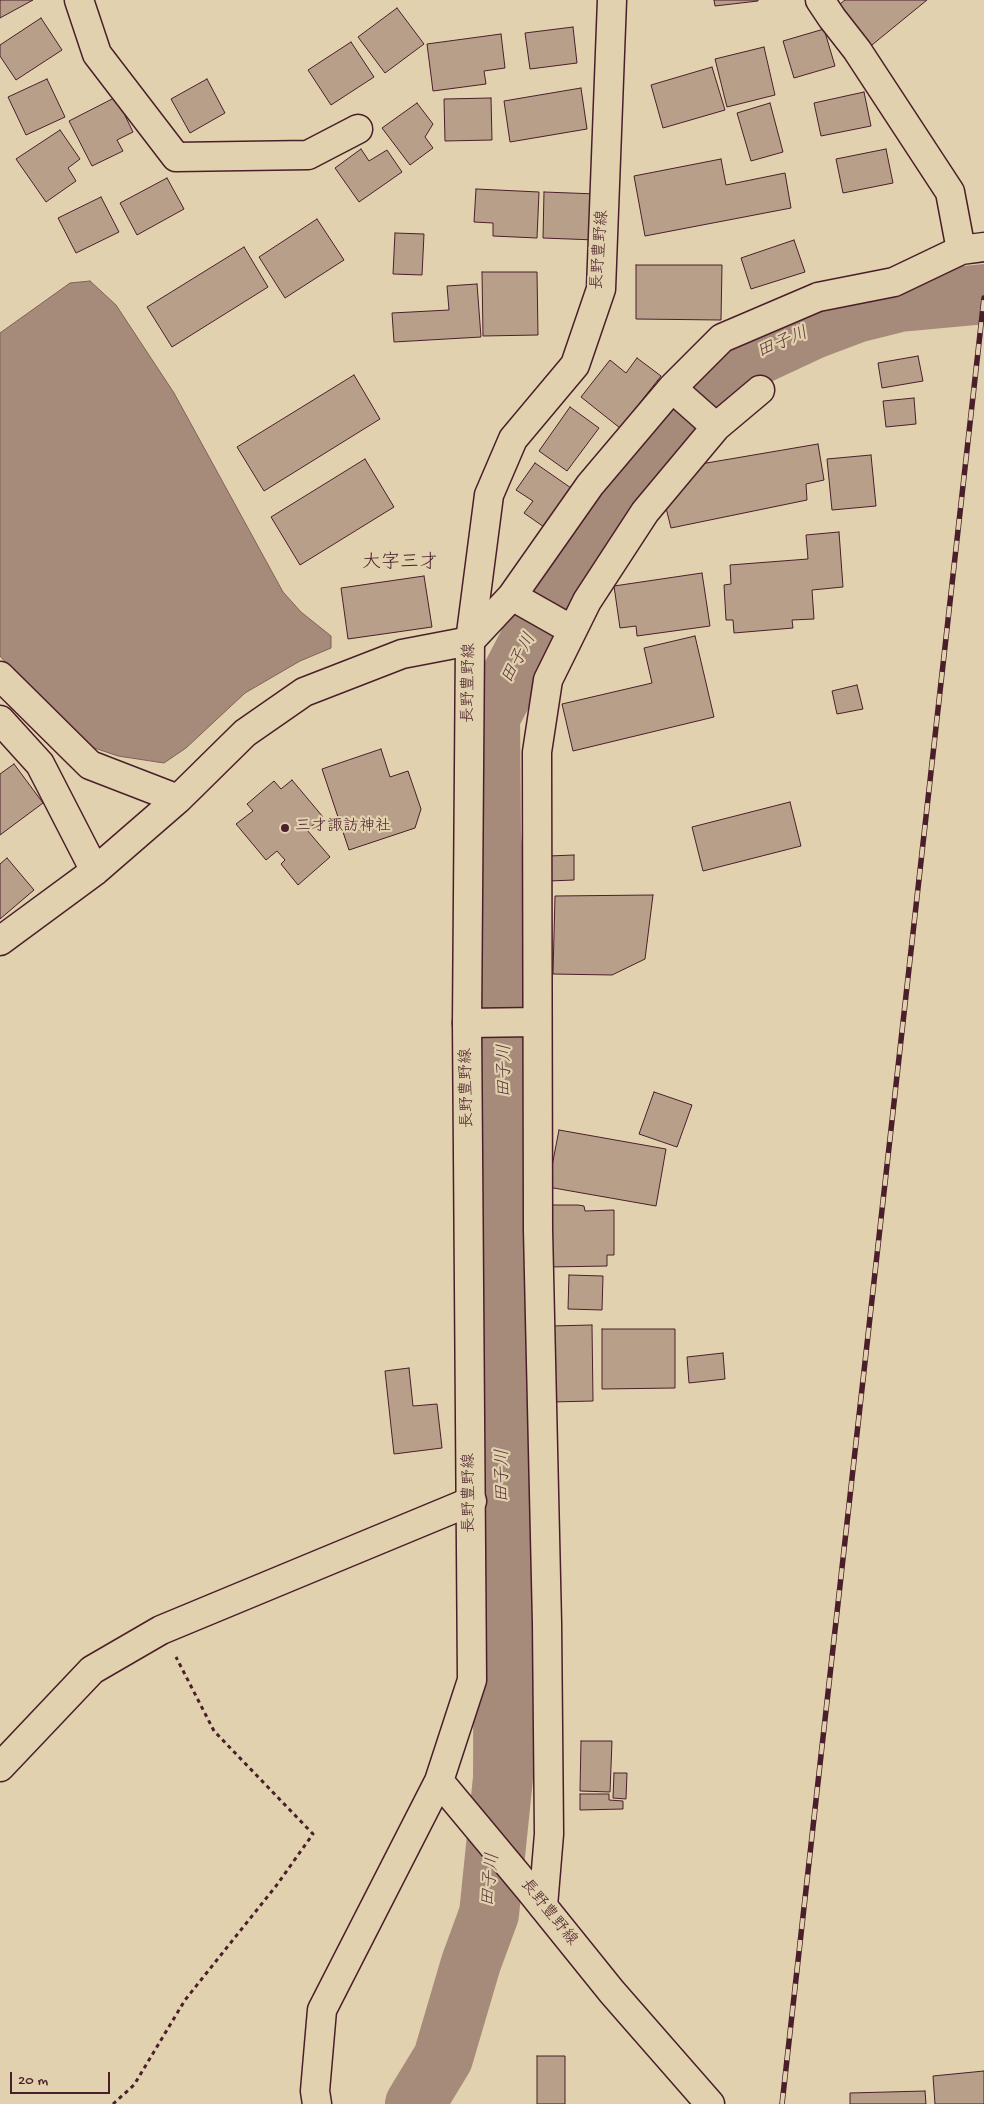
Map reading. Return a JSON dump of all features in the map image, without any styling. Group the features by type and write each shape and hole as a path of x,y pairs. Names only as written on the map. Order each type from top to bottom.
{"street":[{"path":"79,0 97,54 176,157 308,155 358,129"},
{"name":"長野豊野線","path":"612,0 601,289 575,365 514,440 489,495 470,641 472,1680 439,1781 612,1992 710,2104"},
{"path":"0,941 95,870 178,799 245,733 304,692 402,654 470,641 514,597 590,485 673,389 722,338 818,297 894,282 972,248 950,192 862,58 820,0"},
{"path":"673,389 714,426"},
{"path":"536,1898 549,1815 539,1239 532,1022 537,752 548,680 571,629 587,601 645,512 714,426 760,390"},
{"path":"514,597 571,629"},
{"path":"0,676 90,765 178,799"},
{"path":"0,720 40,764 95,870"},
{"path":"472,1022 532,1022"},
{"path":"0,1767 92,1670 161,1630 472,1501"},
{"path":"317,2104 315,2091 322,2010 439,1781"}],"path":[{"path":"113,2104 134,2085 185,2000 276,1886 313,1834 214,1731 161,1630"}],"shaded area":[{"path":"90,281 116,305 174,393 283,592 301,612 331,636 331,648 300,661 245,693 186,748 164,763 118,756 74,741 0,656 0,333 70,283"}],"building":[{"path":"0,0 33,0 0,18"},
{"path":"714,0 758,0 758,1 715,6"},
{"path":"845,0 927,0 867,49 835,8"},
{"path":"397,8 424,44 385,73 358,37"},
{"path":"41,18 62,50 16,80 0,56 0,45"},
{"path":"573,27 577,63 530,69 525,33"},
{"path":"824,29 835,66 794,78 783,41"},
{"path":"501,34 505,68 484,71 486,84 433,91 427,44"},
{"path":"351,42 374,77 331,105 308,70"},
{"path":"764,47 775,95 727,107 715,59"},
{"path":"712,67 725,110 663,128 651,85"},
{"path":"47,79 65,117 26,135 8,97"},
{"path":"207,79 225,113 190,133 171,99"},
{"path":"581,88 587,129 510,142 504,101"},
{"path":"864,92 871,126 821,136 814,103"},
{"path":"116,97 133,132 117,140 123,151 92,166 69,121"},
{"path":"491,98 492,140 445,141 444,99"},
{"path":"417,103 433,124 425,137 433,148 410,165 382,128"},
{"path":"770,103 783,152 751,161 737,113"},
{"path":"60,130 80,159 68,168 76,181 46,202 16,159"},
{"path":"361,149 369,161 387,150 402,172 359,202 335,168"},
{"path":"886,149 893,183 843,193 836,159"},
{"path":"721,159 726,185 785,173 791,208 645,236 634,176"},
{"path":"167,178 184,209 137,235 120,203"},
{"path":"476,189 539,192 537,238 493,236 493,223 474,222"},
{"path":"544,192 597,194 595,240 543,238"},
{"path":"101,197 119,232 76,253 58,218"},
{"path":"317,219 344,260 285,298 259,257"},
{"path":"395,233 424,234 422,275 393,274"},
{"path":"794,240 805,272 751,289 741,258"},
{"path":"244,247 268,287 172,347 147,307"},
{"path":"636,265 722,265 721,320 636,319"},
{"path":"482,272 537,272 538,335 483,336"},
{"path":"477,284 481,337 394,342 392,313 449,310 447,286"},
{"path":"918,356 923,381 882,388 878,363"},
{"path":"637,358 661,376 620,428 581,397 610,360 626,373"},
{"path":"354,375 380,419 264,491 237,447"},
{"path":"914,398 916,424 886,427 883,401"},
{"path":"570,407 599,428 567,471 539,451"},
{"path":"818,444 824,480 806,484 807,500 671,528 663,496 689,466"},
{"path":"871,455 876,506 832,510 827,459"},
{"path":"365,459 394,507 300,565 271,517"},
{"path":"535,463 571,488 544,527 524,513 533,501 516,490"},
{"path":"839,532 843,587 812,590 814,619 792,620 793,628 734,633 733,620 726,620 724,585 731,584 730,565 808,559 806,535"},
{"path":"702,573 710,626 637,636 636,626 620,628 614,586"},
{"path":"424,576 432,627 348,639 341,588"},
{"path":"695,636 714,717 573,751 562,704 652,683 644,648"},
{"path":"857,685 863,709 837,714 832,691"},
{"path":"381,749 390,777 408,771 421,809 415,828 349,850 322,769"},
{"path":"14,764 43,803 0,835 0,774"},
{"path":"292,780 323,817 307,830 330,857 298,885 281,864 285,860 277,851 266,860 236,824 253,811 247,804 274,781 281,789"},
{"path":"790,802 801,846 703,871 692,827"},
{"path":"574,855 574,880 549,881 549,856"},
{"path":"7,858 34,890 0,919 0,864"},
{"path":"653,895 645,959 612,975 553,974 555,896"},
{"path":"654,1092 692,1105 677,1147 639,1134"},
{"path":"559,1130 666,1149 656,1206 548,1187"},
{"path":"547,1205 578,1205 584,1206 585,1211 614,1210 614,1255 607,1255 607,1266 548,1267"},
{"path":"569,1275 603,1276 602,1310 568,1309"},
{"path":"592,1325 593,1401 552,1402 551,1326"},
{"path":"602,1329 675,1329 675,1388 602,1389"},
{"path":"723,1353 725,1379 689,1383 687,1357"},
{"path":"409,1368 413,1406 437,1404 442,1448 394,1454 385,1371"},
{"path":"581,1741 612,1741 610,1792 580,1791"},
{"path":"614,1773 627,1773 626,1799 613,1798"},
{"path":"580,1794 609,1794 609,1800 623,1801 623,1809 580,1810"},
{"path":"537,2056 565,2056 565,2104 537,2104"},
{"path":"984,2071 984,2104 935,2104 933,2076"},
{"path":"925,2091 926,2104 850,2104 850,2093"}],"waterway":[{"name":"田子川","path":"415,2104 443,2058 471,1963 489,1914 503,1778 506,1022 491,834 490,717 572,560 649,445 736,365 811,330 856,313 900,302 984,294"}],"railway":[{"path":"782,2104 984,298"}],"place":[{"name":"三才諏訪神社","path":"285,828"}],"district":[{"name":"大字三才","path":"400,564"}]}
